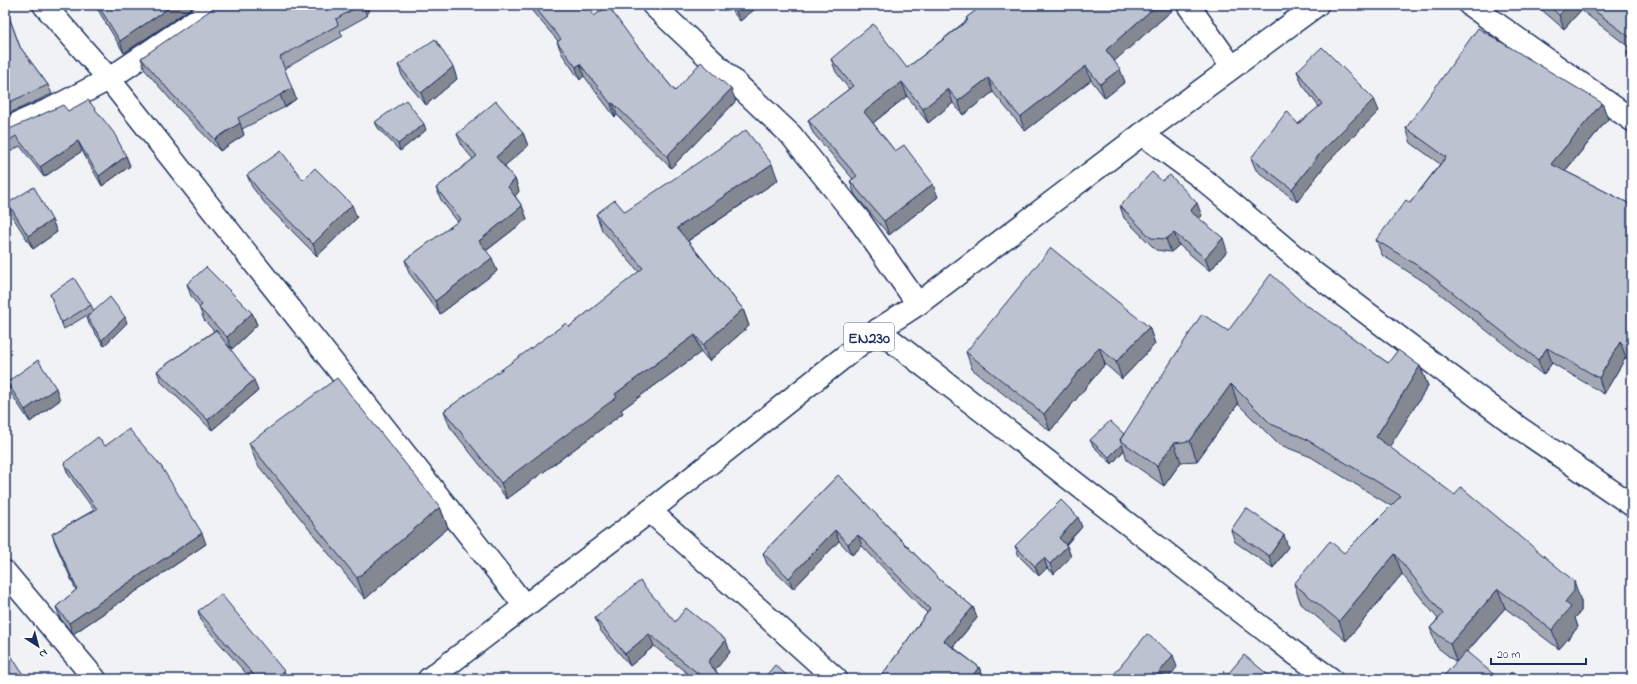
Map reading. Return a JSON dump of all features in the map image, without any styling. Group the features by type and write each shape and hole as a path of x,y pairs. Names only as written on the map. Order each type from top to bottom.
{"street":[{"path":"44,5 109,79 525,606"},
{"path":"5,130 109,79 218,5"},
{"path":"653,5 791,135 860,221 918,304"},
{"path":"1188,5 1232,67"},
{"name":"EN230","path":"429,679 650,511 878,330 918,304 1142,134 1317,5"},
{"path":"1470,5 1632,120"},
{"path":"1142,134 1202,180 1320,278 1515,425 1632,505"},
{"path":"878,330 1297,655 1331,679"},
{"path":"650,511 836,679"},
{"path":"5,572 95,679"}],"building":[{"path":"98,5 173,5 120,41"},
{"path":"220,5 222,9 229,5 361,5 336,19 338,25 280,57 292,88 238,118 240,123 215,139 172,94 141,58"},
{"path":"533,5 587,5 594,16 608,6 635,43 675,91 701,62 731,89 667,156 613,103 611,104 580,64 576,67 557,42 561,39"},
{"path":"732,5 740,5 735,9"},
{"path":"979,5 1157,5 1106,50 1120,69 1100,84 1086,66 1020,117 988,78 958,101 948,89 923,109 902,82 864,112 895,151 904,145 933,184 884,221 850,181 857,176 808,120 853,86 831,59 873,24 907,68 968,20 966,18 980,7"},
{"path":"1548,5 1569,5 1559,15"},
{"path":"1587,5 1632,5 1632,39"},
{"path":"5,6 20,47 48,85 5,104"},
{"path":"1478,28 1602,103 1551,164 1632,205 1632,352 1620,342 1599,378 1547,348 1538,360 1423,269 1376,240 1406,200 1410,203 1446,157 1406,128"},
{"path":"435,39 453,67 421,93 398,65"},
{"path":"1632,44 1632,57 1627,53"},
{"path":"1322,47 1374,99 1322,151 1292,189 1251,158 1287,111 1298,124 1322,104 1297,71"},
{"path":"88,100 114,133 126,156 99,176 78,141 40,167 16,136 5,143 5,131 63,105 68,111"},
{"path":"406,100 424,124 398,144 375,122"},
{"path":"496,101 523,133 496,157 515,179 508,187 522,206 479,241 492,258 435,301 405,260 461,219 436,188 477,156 457,134"},
{"path":"746,130 772,164 677,228 743,309 703,345 695,335 615,394 617,397 501,483 444,411 566,323 569,327 643,268 596,214 615,200 625,212"},
{"path":"281,151 303,180 315,168 352,205 313,244 262,194 247,175"},
{"path":"1152,172 1162,181 1170,175 1197,203 1190,211 1223,238 1205,258 1174,233 1166,239 1151,238 1120,206"},
{"path":"34,187 52,220 28,236 8,203"},
{"path":"1051,248 1149,327 1116,362 1099,347 1044,414 966,352"},
{"path":"206,267 252,313 227,337 199,308 202,305 187,284"},
{"path":"1271,274 1307,307 1308,306 1388,363 1398,350 1420,366 1376,437 1455,495 1461,487 1574,581 1574,591 1565,602 1571,607 1552,630 1498,589 1450,644 1430,628 1443,614 1395,554 1339,621 1294,584 1330,541 1344,553 1401,496 1304,438 1271,424 1231,384 1190,441 1174,443 1157,466 1120,440 1202,314 1228,331"},
{"path":"74,278 91,305 61,323 50,294"},
{"path":"110,297 125,317 102,340 87,317"},
{"path":"216,330 254,380 208,420 157,371"},
{"path":"38,360 56,388 25,410 7,382"},
{"path":"337,378 440,507 357,578 249,443"},
{"path":"1110,421 1124,434 1120,440 1122,444 1109,457 1090,440"},
{"path":"129,429 161,466 202,533 69,623 56,607 77,589 52,534 97,509 64,463 98,437 105,446"},
{"path":"838,475 940,580 973,607 944,641 979,667 970,679 887,679 882,675 930,609 858,535 848,544 835,530 789,578 763,553"},
{"path":"1061,500 1078,517 1059,538 1067,546 1050,564 1044,558 1035,566 1015,546"},
{"path":"1246,508 1284,535 1269,556 1231,530"},
{"path":"640,581 675,622 686,608 726,640 708,662 718,674 712,679 705,679 649,634 625,654 595,618"},
{"path":"221,594 284,671 275,679 257,679 198,611"},
{"path":"1147,634 1173,655 1154,679 1110,679"},
{"path":"5,646 26,679 5,679"},
{"path":"1466,651 1499,679 1441,679"},
{"path":"1244,655 1272,678 1219,679 1225,671 1228,674"},
{"path":"775,665 791,679 763,679"},
{"path":"1632,667 1632,679 1624,679"},
{"path":"1511,672 1520,679 1506,679"},
{"path":"81,674 89,677 90,679 76,679"},
{"path":"190,675 193,679 186,679"}]}
